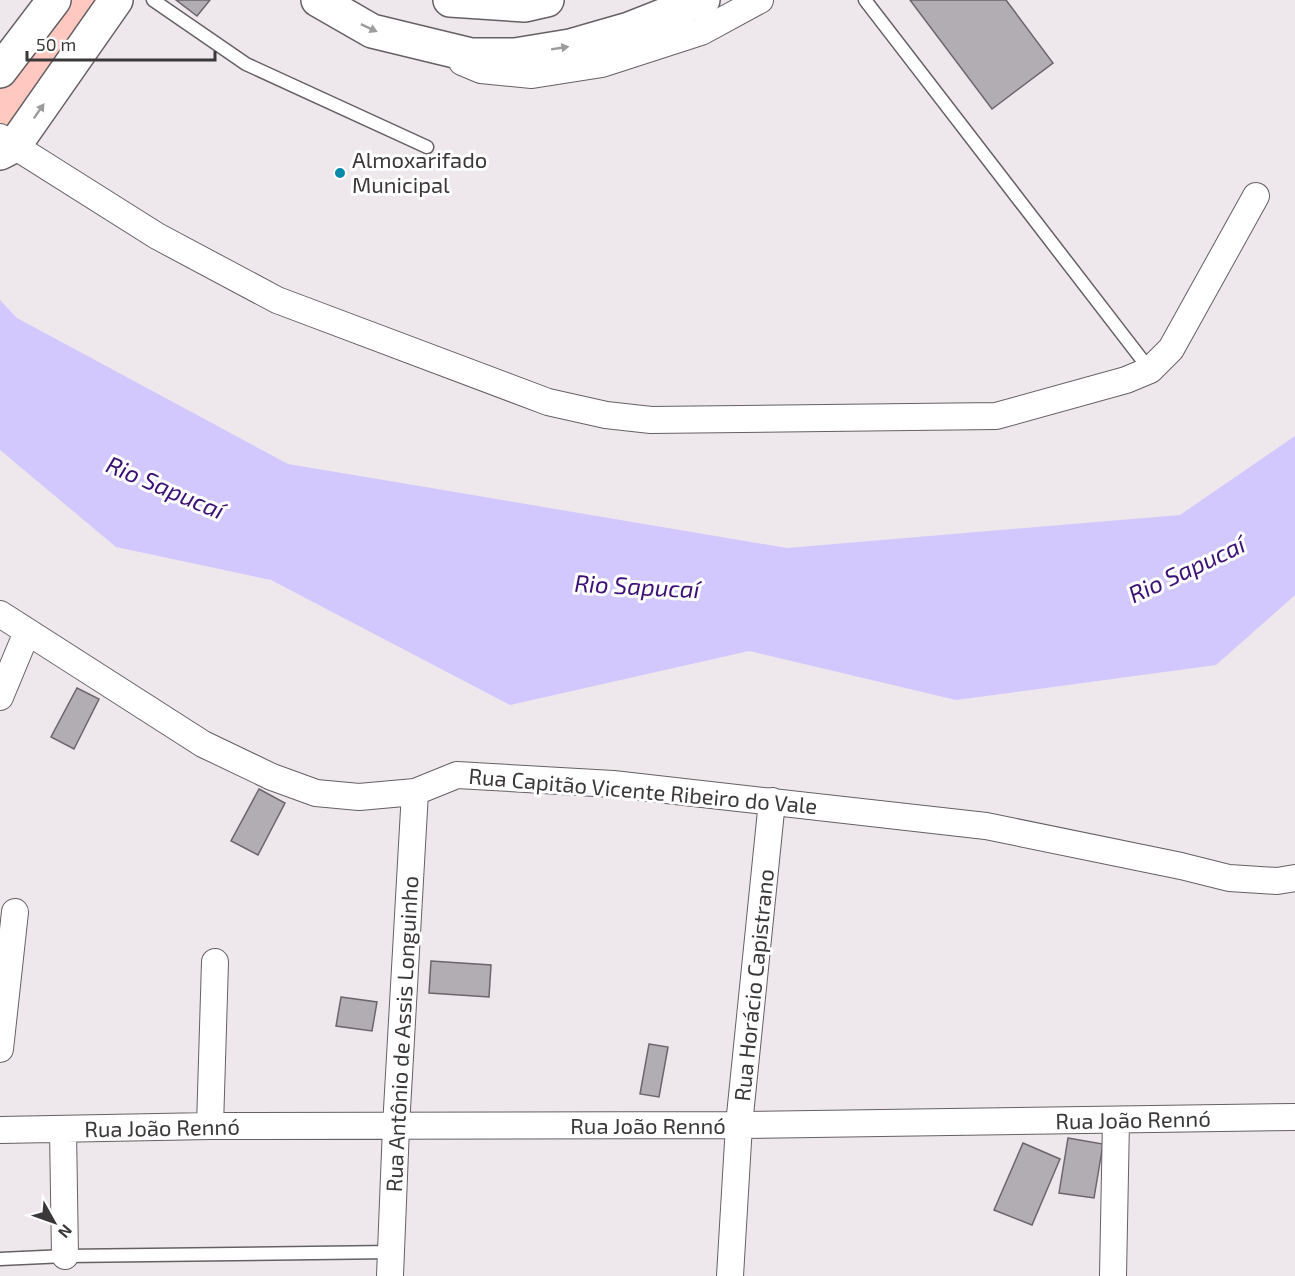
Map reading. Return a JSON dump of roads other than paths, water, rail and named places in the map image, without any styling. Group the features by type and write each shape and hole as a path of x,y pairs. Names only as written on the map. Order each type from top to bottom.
{"main road":[{"path":"0,71 54,0"},
{"path":"5,145 116,0"},
{"path":"318,0 372,31 471,55 515,55 570,46 629,29 703,0"},
{"path":"450,0 525,5 547,0"}],"street":[{"path":"420,43 482,70 532,75 602,64 701,32 760,0"},
{"path":"5,145 157,236 277,300 548,402 606,415 651,420 996,416 1126,380 1150,370 1171,349 1256,196"},
{"name":"Rua Capitão Vicente Ribeiro do Vale","path":"0,614 203,744 272,777 316,793 359,797 415,792 457,775 613,784 986,826 1229,878 1277,881 1295,878"},
{"path":"0,697 27,632"},
{"name":"Rua Antônio de Assis Longuinho","path":"391,1264 396,1127 415,792"},
{"name":"Rua Horácio Capistrano","path":"730,1276 739,1125 772,801"},
{"path":"0,1048 6,938 15,912"},
{"path":"210,1126 215,962"},
{"name":"Rua João Rennó","path":"0,1130 210,1126 739,1125 1295,1117"},
{"path":"1113,1276 1116,1121"},
{"path":"63,1130 65,1256"}],"lane":[{"path":"153,0 246,64 427,147"},
{"path":"865,0 1150,370"},
{"path":"0,1259 65,1256 391,1264"}],"water":[{"name":"Rio Sapucaí","path":"0,300 17,318 288,464 787,548 1180,515 1295,436 1295,595 1216,665 956,700 749,651 510,705 271,580 116,547 0,450"}],"place":[{"name":"Almoxarifado Municipal","path":"340,173"}]}
